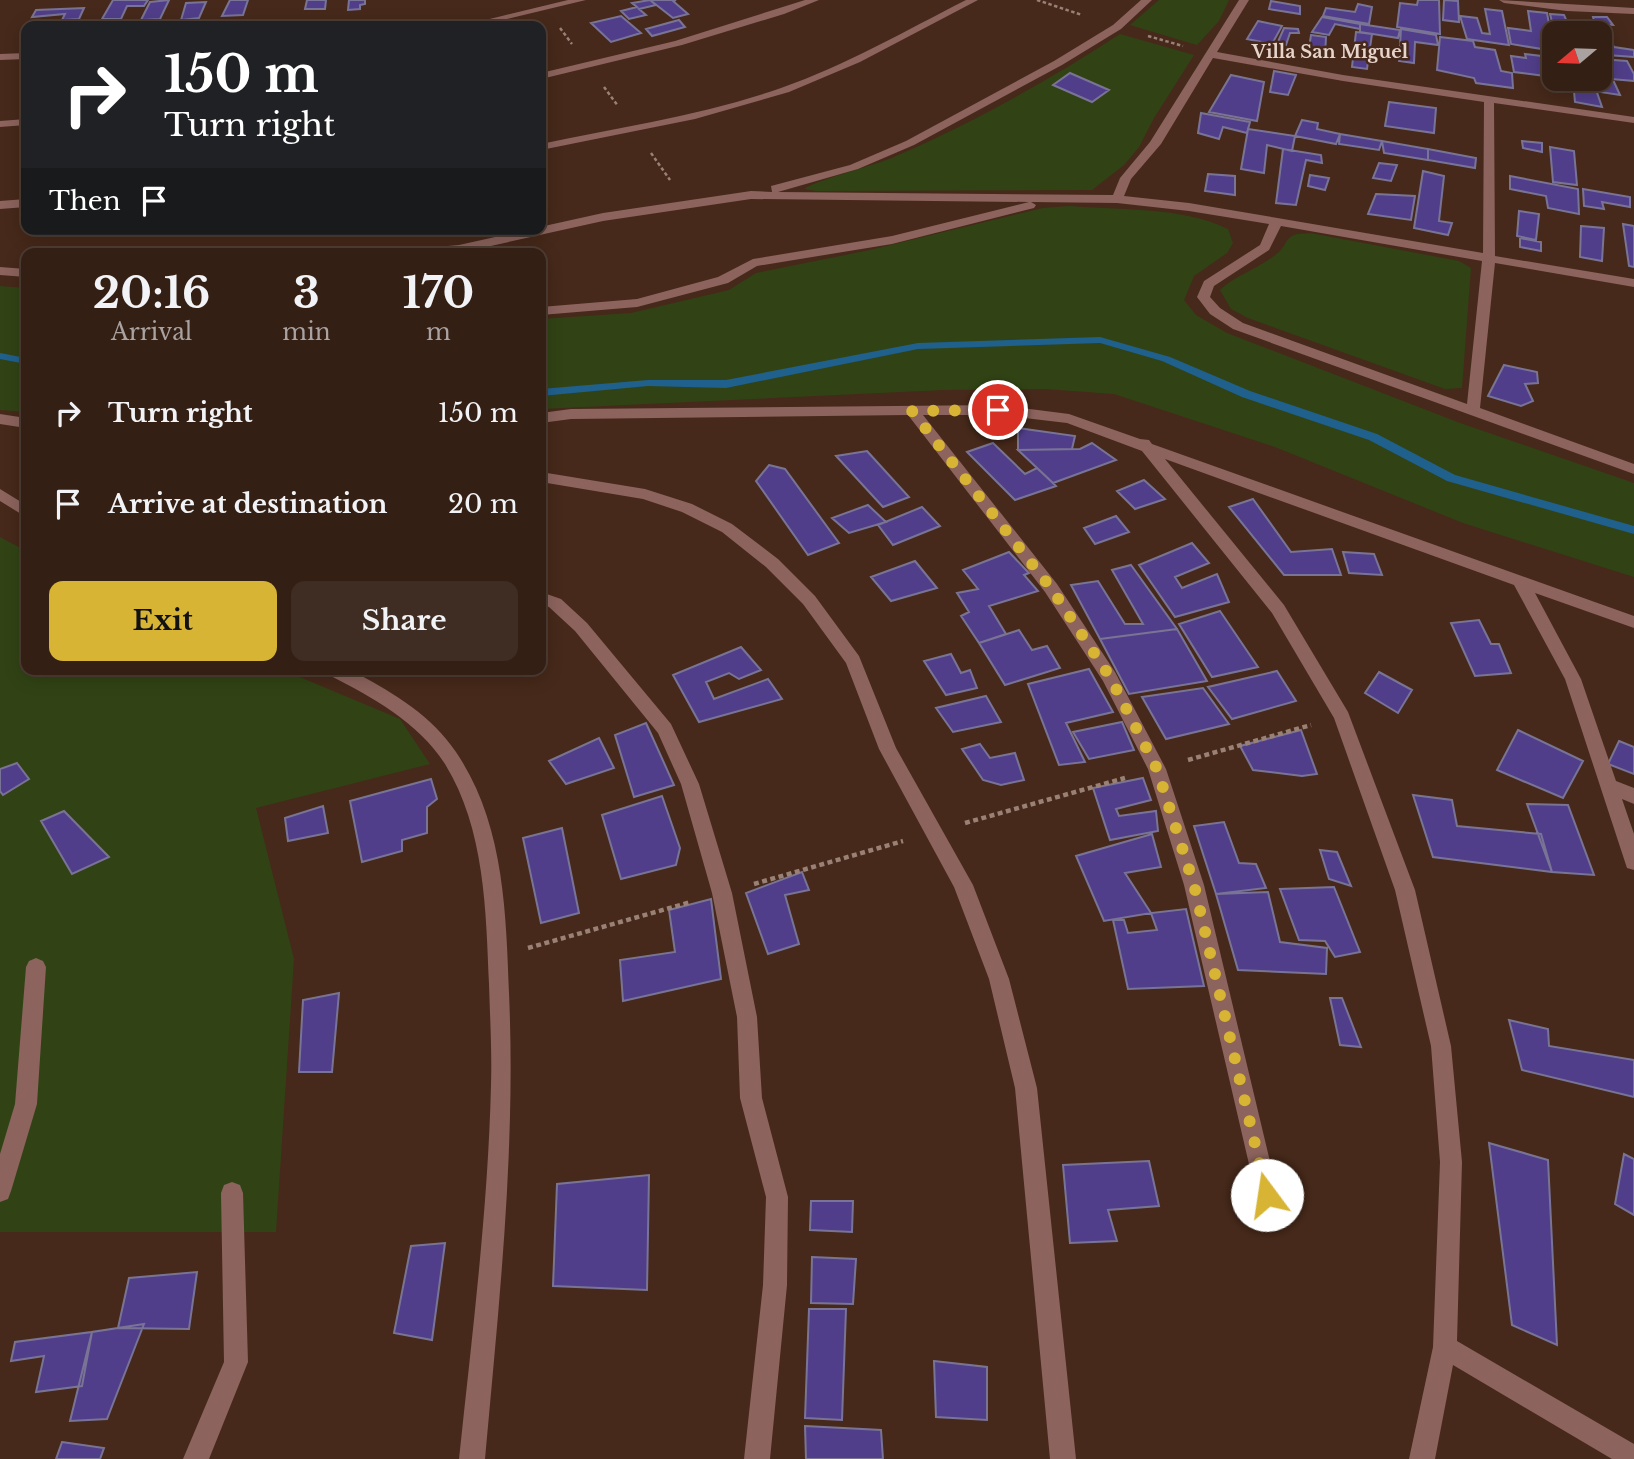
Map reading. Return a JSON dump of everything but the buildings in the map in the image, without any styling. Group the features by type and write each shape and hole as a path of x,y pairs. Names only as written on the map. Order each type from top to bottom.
{"street":[{"path":"488,21 581,0"},
{"path":"546,75 667,46 814,0"},
{"path":"546,146 694,116 775,93 867,55 972,0"},
{"path":"546,230 603,217 751,195 854,167 910,143 1058,63 1117,27 1147,0"},
{"path":"1117,199 1126,178 1155,144 1244,0"},
{"path":"1504,0 1567,8 1634,11"},
{"path":"1209,54 1343,78 1634,120"},
{"path":"0,57 21,56"},
{"path":"1474,412 1489,257 1489,97"},
{"path":"0,124 21,122"},
{"path":"751,195 1117,199 1189,207 1634,283"},
{"path":"546,311 637,303 723,279 753,263 892,240 1057,199"},
{"path":"0,205 21,203"},
{"path":"1276,223 1265,247 1209,284 1203,298 1215,312 1238,326 1634,470"},
{"path":"464,248 522,235"},
{"path":"0,271 21,273"},
{"path":"546,417 571,414 998,410 1069,419 1144,443 1634,622"},
{"path":"912,411 1051,588 1110,677 1157,769 1194,885 1273,1220"},
{"path":"0,419 21,422"},
{"path":"1144,443 1278,609 1342,717 1405,891 1441,1046 1450,1149 1445,1347 1422,1459"},
{"path":"546,478 645,495 687,508 727,528 772,563 809,600 853,661 888,749 963,885 999,979 1026,1088 1063,1459"},
{"path":"0,494 21,509"},
{"path":"1520,580 1545,622 1573,679 1634,862"},
{"path":"546,600 555,603 581,627 665,729 690,784 722,893 747,1017 751,1098 777,1197 775,1285 757,1459"},
{"path":"345,675 379,692 423,725 451,759 477,811 492,871 502,1082 496,1213 472,1459"},
{"path":"1609,786 1634,796"},
{"path":"0,1191 26,1104 36,967"},
{"path":"196,1459 236,1362 232,1192"},
{"path":"1445,1347 1634,1458"}],"green space":[{"path":"1159,0 1229,0 1219,21 1197,45 1130,25"},
{"path":"1120,34 1194,55 1139,147 1124,165 1092,190 805,189 894,157 953,130 1038,85"},
{"path":"1070,206 1172,213 1228,229 1233,243 1227,253 1194,276 1184,300 1196,315 1227,333 1460,423 1634,483 1634,577 1463,523 1275,447 1114,394 1045,389 944,390 546,409 546,319 631,313 729,290 756,273 870,250 1043,208"},
{"path":"1310,233 1459,261 1471,268 1462,388 1445,389 1248,318 1231,309 1220,290 1273,257 1291,236"},
{"path":"0,286 21,288 21,412 0,410"},
{"path":"0,537 21,548 21,675 295,675 400,719 430,764 256,808 294,959 276,1232 0,1232"}],"waterway":[{"path":"546,393 648,383 726,384 918,346 1100,340 1166,359 1246,394 1373,437 1451,478 1634,530"},
{"path":"0,356 21,360"}],"district":[{"name":"Villa San Miguel","path":"1330,52"}],"route":[{"path":"998,410 912,411 1051,588 1110,677 1157,769 1194,885 1267,1195"}]}
